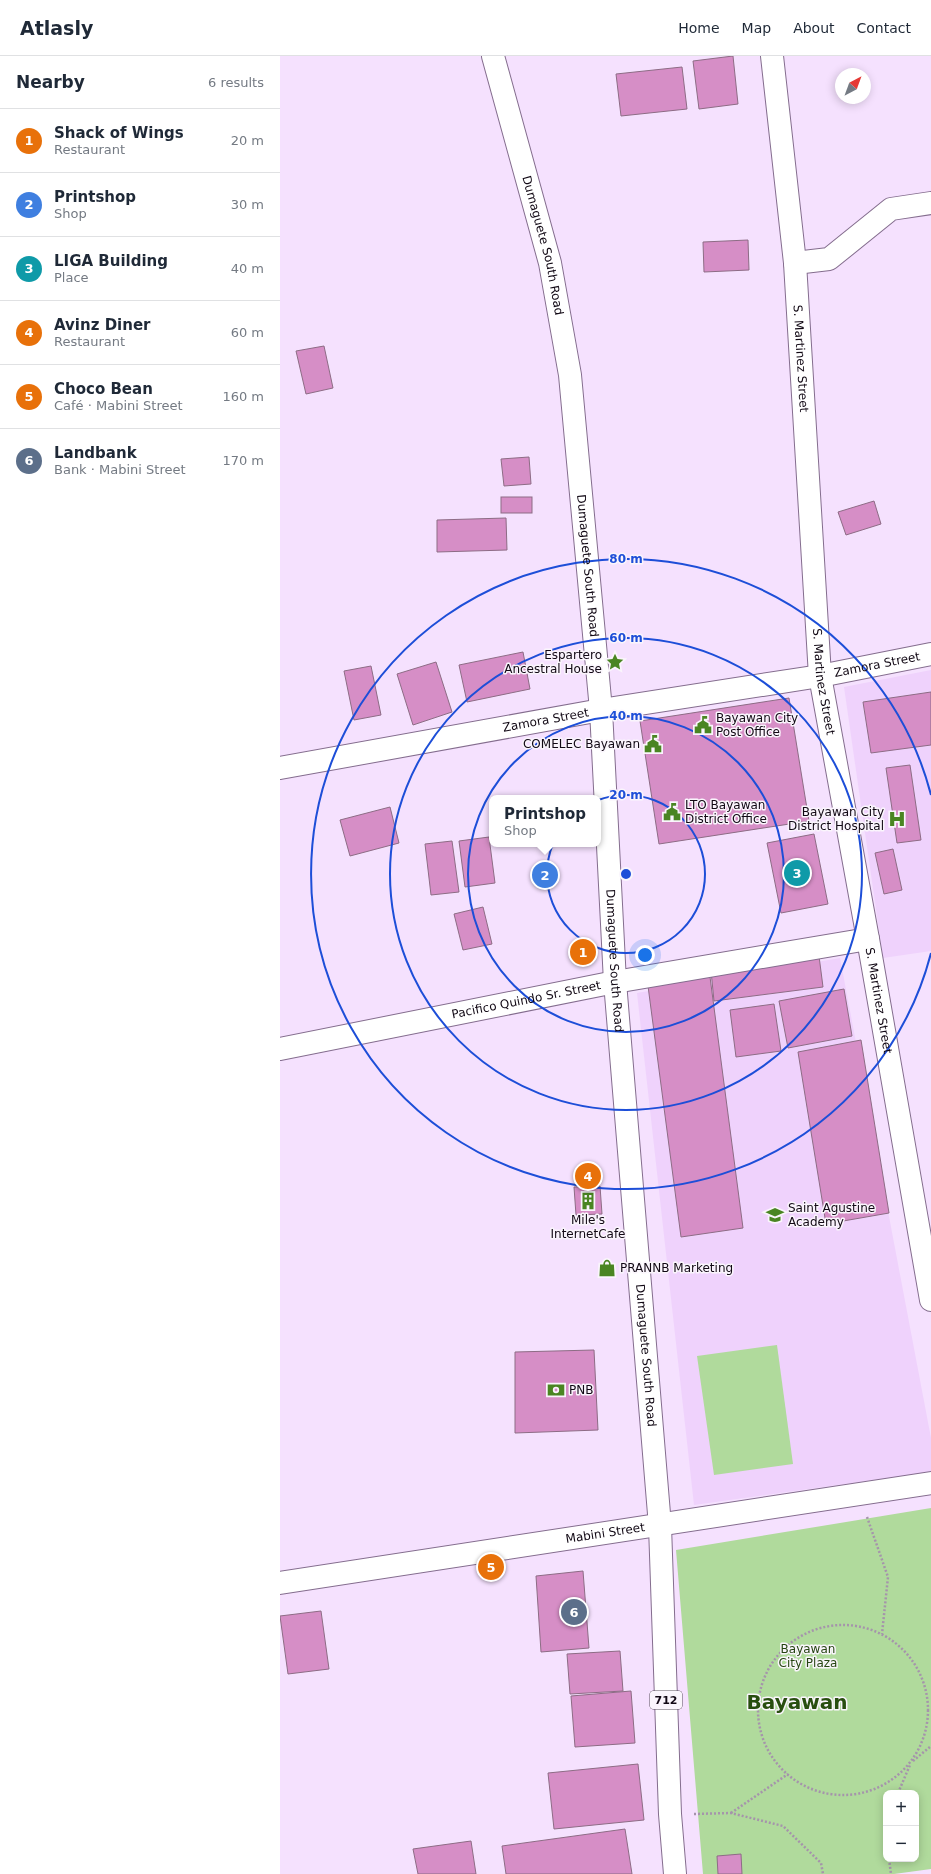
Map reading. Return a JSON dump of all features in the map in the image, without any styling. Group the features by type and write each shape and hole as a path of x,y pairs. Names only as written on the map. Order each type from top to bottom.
{"main road":[{"name":"S. Martinez Street","path":"772,56 795,263 820,676 931,1300"},
{"name":"Dumaguete South Road","path":"494,59 550,264 570,375 601,710 615,982 660,1526 670,1814 675,1874"},
{"path":"795,263 829,259 891,209 931,203"},
{"name":"Zamora Street","path":"280,768 601,710 820,676 931,654"},
{"name":"Pacifico Quindo Sr. Street","path":"280,1049 615,982 868,939"},
{"name":"Mabini Street","path":"280,1584 859,1496 931,1483"}],"path":[{"path":"859,1496 888,1577 882,1634"},
{"path":"899,1790 910,1763 920,1748 926,1730 928,1712 927,1694 921,1676 912,1660 898,1645 882,1634 856,1626 842,1625 823,1627 804,1634 787,1646 774,1660 764,1678 759,1697 758,1716 762,1734 769,1751 780,1766 794,1779 810,1788 828,1794 846,1796 864,1793 882,1786 897,1776 910,1763 931,1746"},
{"path":"731,1814 788,1774"},
{"path":"670,1814 731,1814 784,1826 821,1863 823,1874"},
{"path":"889,1862 891,1874"}],"shaded area":[{"name":"Bayawan City District Hospital","path":"931,670 931,951 883,958 844,687"},
{"name":"Saint Agustine Academy","path":"840,958 931,1438 931,1472 694,1505 637,993"}],"green space":[{"path":"777,1345 793,1464 714,1475 697,1356"},
{"name":"Bayawan City Plaza","path":"931,1508 931,1869 894,1874 703,1874 676,1550"}],"building":[{"path":"733,56 738,104 699,109 693,61"},
{"path":"682,67 687,109 621,116 616,74"},
{"path":"748,240 749,270 704,272 703,242"},
{"path":"324,346 333,388 306,394 296,351"},
{"path":"529,457 531,484 504,486 501,459"},
{"path":"501,497 532,497 532,513 501,513"},
{"path":"874,501 881,524 846,535 838,512"},
{"path":"506,518 507,550 437,552 437,520"},
{"path":"523,652 530,689 467,702 459,665"},
{"path":"436,662 452,712 413,725 397,674"},
{"path":"371,666 381,715 354,720 344,671"},
{"path":"931,692 931,745 871,753 863,702"},
{"path":"789,698 809,821 659,844 640,721"},
{"path":"910,765 921,840 897,843 886,768"},
{"path":"390,807 399,843 350,856 340,820"},
{"path":"814,834 828,904 781,913 767,843"},
{"path":"489,837 489,847 490,847 495,883 465,887 459,841"},
{"path":"452,841 459,892 431,895 425,844"},
{"path":"893,849 902,890 884,894 875,853"},
{"path":"483,907 492,944 463,950 454,914"},
{"path":"819,956 823,987 714,1001 711,971"},
{"path":"710,977 743,1228 681,1237 648,986"},
{"path":"844,989 852,1036 788,1048 779,1001"},
{"path":"774,1004 781,1051 736,1057 730,1010"},
{"path":"861,1040 889,1213 826,1224 798,1052"},
{"path":"598,1167 599,1182 578,1184 576,1170"},
{"name":"Mile's InternetCafe","path":"600,1186 602,1214 576,1215 574,1187"},
{"name":"PNB","path":"594,1350 598,1430 515,1433 515,1352"},
{"path":"583,1571 589,1648 541,1652 536,1576"},
{"path":"321,1611 329,1669 288,1674 280,1616"},
{"path":"620,1651 623,1691 570,1694 567,1654"},
{"path":"631,1691 635,1743 575,1747 571,1696"},
{"path":"638,1764 644,1820 554,1829 548,1773"},
{"path":"625,1829 632,1874 506,1874 502,1846"},
{"path":"471,1841 476,1874 418,1874 413,1849"},
{"path":"741,1854 742,1874 718,1874 717,1856"}],"place":[{"name":"Espartero Ancestral House","path":"615,662"},
{"name":"Bayawan City Post Office","path":"703,725"},
{"name":"COMELEC Bayawan","path":"653,744"},
{"name":"LTO Bayawan District Office","path":"672,812"},
{"name":"Bayawan City District Hospital","path":"897,819"},
{"name":"LIGA Building","path":"797,873"},
{"name":"Printshop","path":"545,875"},
{"name":"Shack of Wings","path":"583,952"},
{"name":"Avinz Diner","path":"588,1176"},
{"name":"Mile's InternetCafe","path":"588,1201"},
{"name":"Saint Agustine Academy","path":"775,1215"},
{"name":"PRANNB Marketing","path":"607,1268"},
{"name":"PNB","path":"556,1390"},
{"name":"Choco Bean","path":"491,1567"},
{"name":"Landbank","path":"574,1612"}],"district":[{"name":"Bayawan","path":"797,1702"}]}
